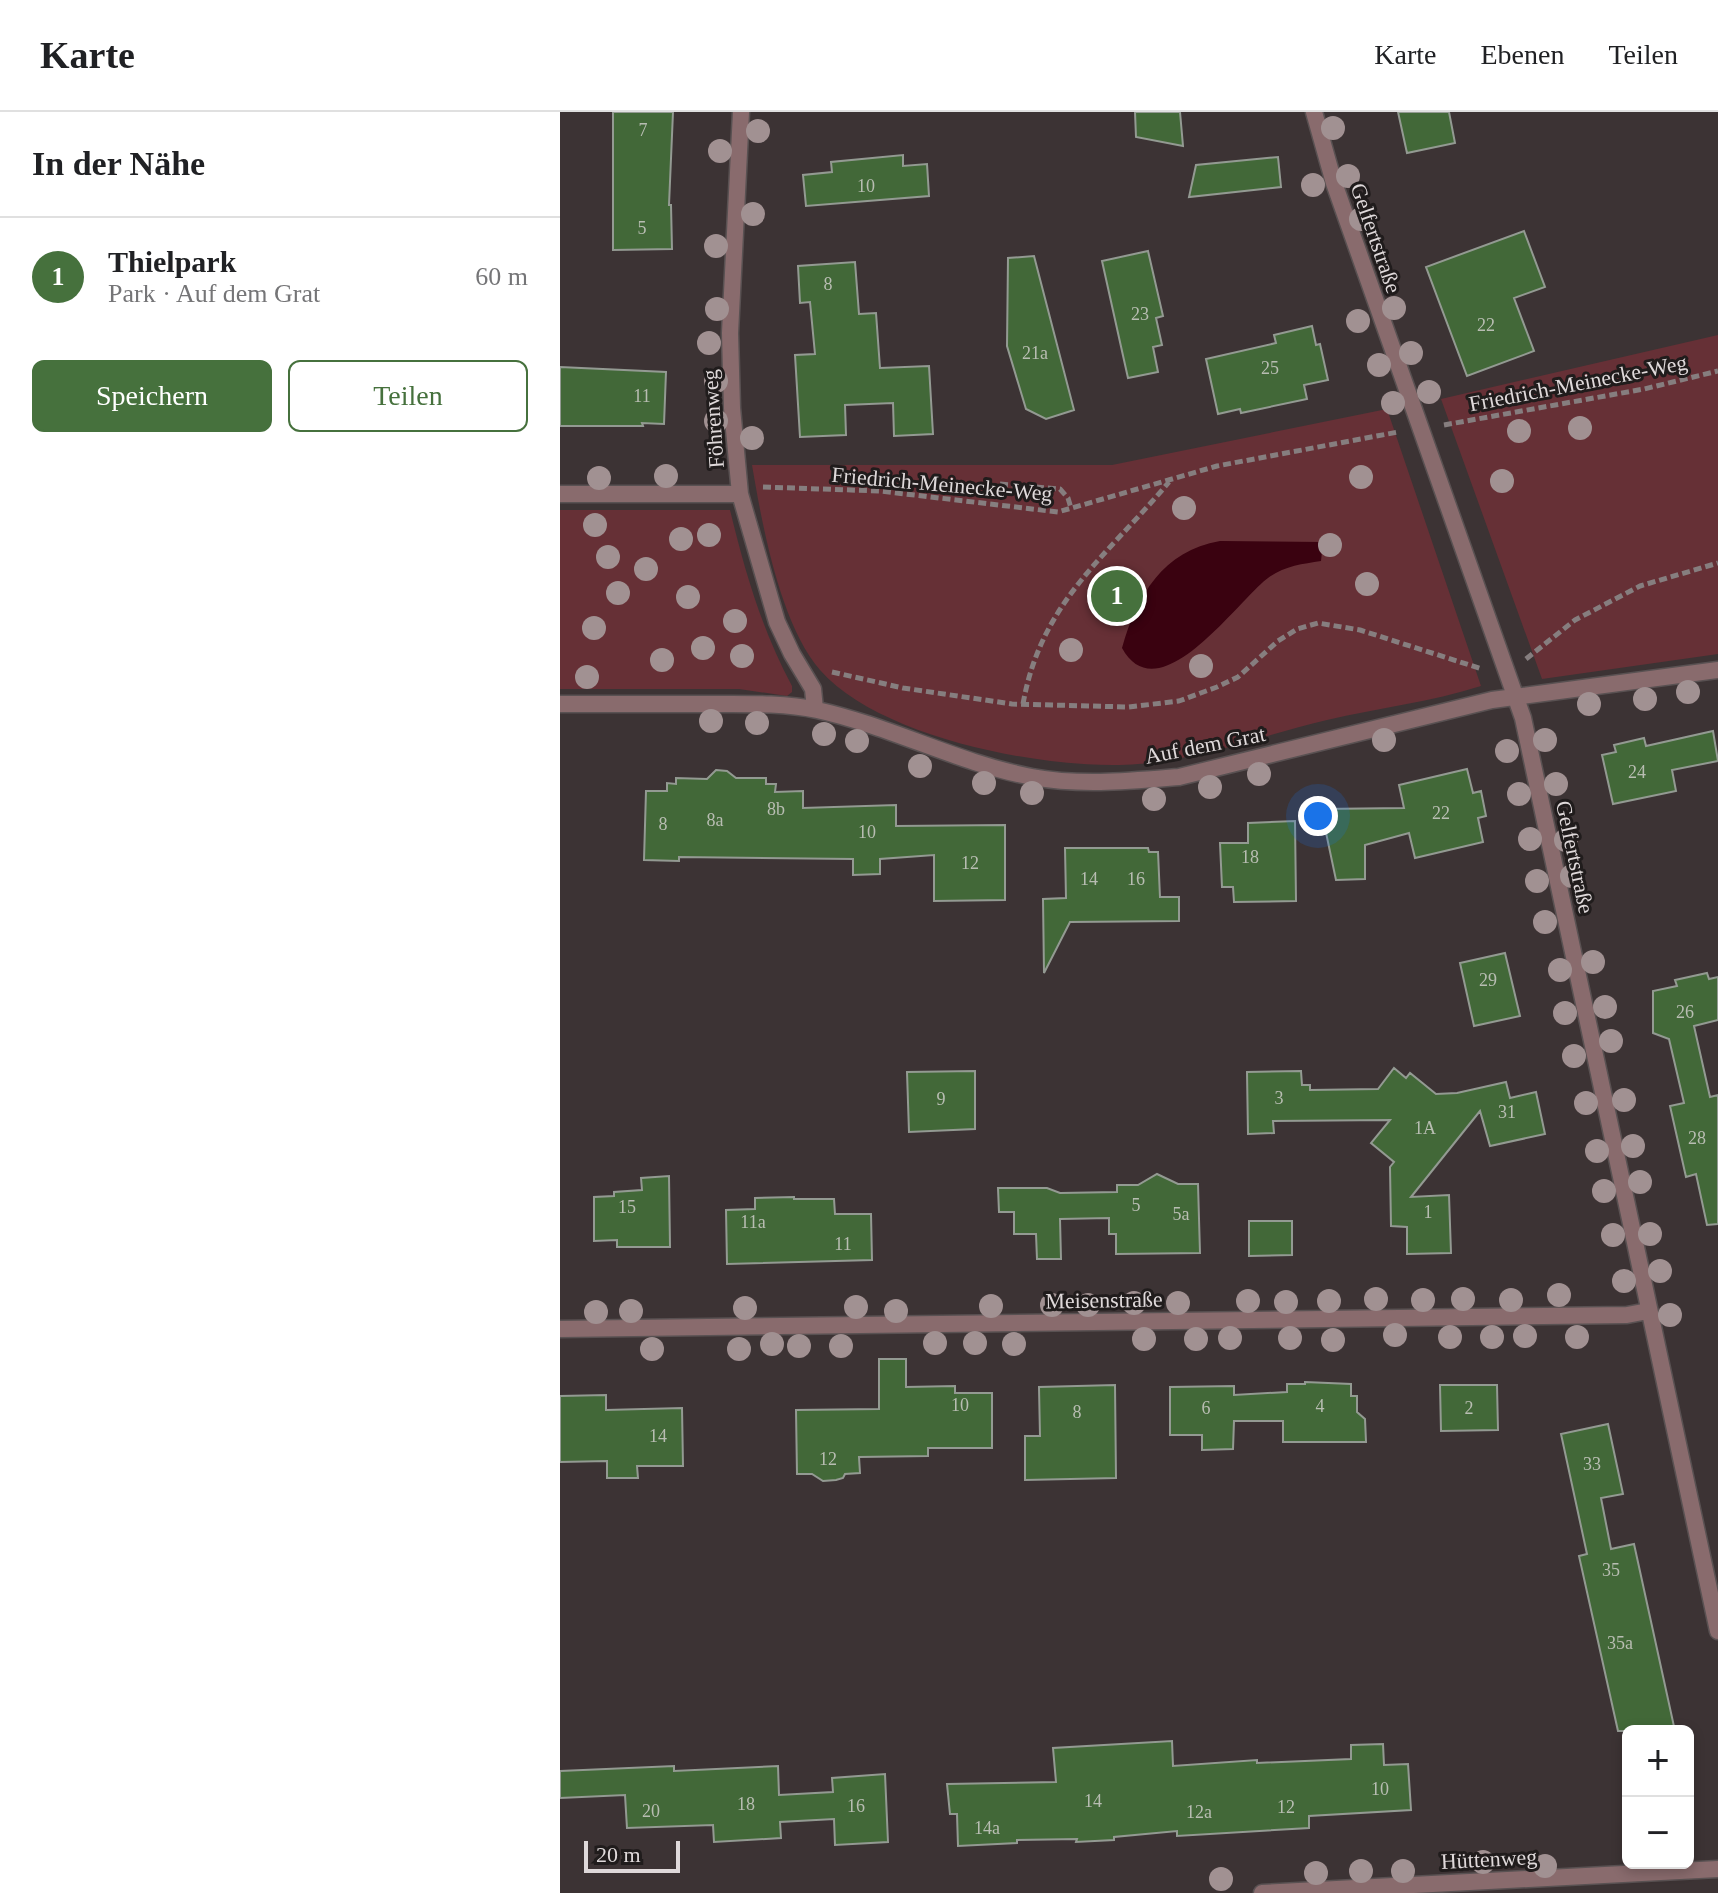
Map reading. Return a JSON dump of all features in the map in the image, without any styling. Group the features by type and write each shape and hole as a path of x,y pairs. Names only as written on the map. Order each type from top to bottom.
{"street":[{"name":"Föhrenweg","path":"741,112 730,333 732,408 740,494 777,622 813,689 815,709"},
{"name":"Gelfertstraße","path":"1314,112 1334,183 1526,733 1718,1631"},
{"path":"560,494 740,494"},
{"name":"Auf dem Grat","path":"560,704 734,704 815,709 988,766 1033,777 1083,782 1179,777 1515,697 1718,670"},
{"name":"Meisenstraße","path":"560,1329 1627,1315 1648,1311"},
{"name":"Hüttenweg","path":"1262,1893 1718,1869"}],"path":[{"name":"Friedrich-Meinecke-Weg","path":"1443,425 1644,389 1718,371"},
{"name":"Friedrich-Meinecke-Weg","path":"762,487 880,491 1058,512 1217,466 1398,432"},
{"path":"1023,704 1028,673 1045,630 1077,584 1169,481"},
{"path":"1000,484 1060,489 1068,498 1071,508"},
{"path":"1526,659 1575,620 1640,586 1718,563"},
{"path":"832,672 903,688 1023,704 1129,707 1179,701 1238,677 1278,641 1297,629 1318,623 1360,630 1483,670"}],"shaded area":[{"path":"1718,335 1718,654 1542,679 1441,399"},
{"path":"1387,409 1481,686 1327,720 1209,752 1138,764 1060,762 968,746 883,715 847,694 820,670 794,627 775,572 752,465 1112,465"},
{"path":"560,510 730,510 755,600 792,692 787,696 739,689 560,689"},
{"path":"1220,541 1323,542 1321,561 1287,568 1268,578 1198,646 1177,661 1156,668 1138,665 1122,648 1145,593 1155,578 1183,554"}],"building":[{"path":"613,112 673,112 669,205 672,249 613,250"},
{"path":"1135,112 1180,112 1183,146 1136,137"},
{"path":"1398,112 1449,112 1455,143 1407,153"},
{"path":"903,155 903,166 927,164 929,196 806,206 803,175 832,172 831,162"},
{"path":"1278,157 1281,187 1189,197 1196,165"},
{"path":"1524,231 1545,287 1514,298 1534,351 1467,376 1426,267"},
{"path":"1148,251 1163,316 1156,318 1162,345 1153,347 1158,372 1128,378 1102,261"},
{"path":"1034,256 1074,410 1046,419 1026,409 1007,346 1008,258"},
{"path":"855,262 859,314 876,313 880,368 929,366 933,434 894,436 893,403 845,405 846,435 800,437 795,355 815,354 810,302 800,303 798,266"},
{"path":"1312,326 1316,345 1320,344 1328,380 1304,385 1307,399 1241,413 1240,409 1218,414 1206,359 1276,343 1274,335"},
{"path":"560,367 666,372 664,424 560,426"},
{"path":"1713,731 1718,761 1672,770 1676,791 1613,804 1602,755 1616,752 1614,745 1644,738 1646,746"},
{"path":"1467,769 1473,793 1481,791 1486,816 1478,818 1483,842 1415,858 1409,833 1365,845 1365,879 1336,880 1321,809 1404,808 1399,785"},
{"path":"716,770 727,771 736,778 766,778 766,784 776,784 775,792 803,791 803,808 896,805 896,826 1005,825 1005,900 934,901 934,855 880,859 880,874 853,875 853,859 679,857 679,861 644,860 646,791 667,791 667,783 676,784 676,778 707,779"},
{"path":"1295,821 1296,901 1234,902 1233,887 1222,887 1220,843 1248,843 1248,823"},
{"path":"1065,848 1148,848 1149,852 1158,852 1160,897 1179,897 1179,921 1070,922 1044,973 1043,899 1066,898"},
{"path":"1505,953 1520,1016 1474,1026 1460,963"},
{"path":"1707,973 1709,979 1718,977 1718,1020 1694,1026 1710,1097 1718,1095 1718,1224 1707,1225 1696,1174 1686,1177 1670,1106 1684,1103 1669,1039 1653,1033 1653,991 1677,986 1675,980"},
{"path":"1394,1068 1406,1078 1410,1073 1436,1094 1457,1093 1506,1082 1510,1098 1536,1092 1545,1134 1490,1146 1480,1111 1411,1197 1449,1195 1451,1253 1407,1254 1407,1227 1391,1226 1390,1167 1394,1162 1371,1143 1390,1120 1273,1121 1274,1133 1248,1134 1247,1072 1301,1071 1302,1085 1310,1085 1310,1090 1378,1089"},
{"path":"975,1071 975,1129 909,1132 907,1072"},
{"path":"1157,1174 1178,1184 1198,1184 1200,1253 1116,1254 1116,1234 1109,1234 1109,1218 1060,1219 1061,1259 1037,1259 1036,1234 1014,1234 1014,1212 999,1212 998,1188 1047,1188 1060,1193 1117,1192 1117,1185 1138,1185"},
{"path":"669,1176 670,1247 617,1247 617,1240 594,1241 594,1197 642,1190 641,1178"},
{"path":"755,1198 834,1199 835,1214 871,1214 872,1260 727,1264 726,1210 755,1209"},
{"path":"1249,1221 1292,1221 1292,1255 1249,1256"},
{"path":"879,1359 906,1359 906,1387 955,1386 955,1393 992,1393 992,1448 928,1448 928,1456 859,1457 860,1473 845,1474 836,1480 823,1481 812,1474 797,1474 796,1410 879,1409"},
{"path":"1287,1384 1351,1384 1351,1396 1357,1396 1357,1412 1365,1419 1366,1442 1283,1442 1283,1421 1234,1421 1233,1449 1202,1450 1202,1435 1170,1435 1170,1387 1234,1386 1234,1395 1287,1392"},
{"path":"1115,1385 1116,1478 1025,1480 1025,1436 1040,1436 1039,1387"},
{"path":"1440,1385 1497,1385 1498,1430 1441,1431"},
{"path":"606,1395 606,1410 682,1408 683,1466 637,1466 638,1478 607,1478 607,1461 560,1462 560,1396"},
{"path":"1608,1424 1623,1494 1601,1498 1611,1549 1634,1544 1674,1725 1622,1725 1622,1731 1618,1731 1579,1556 1587,1554 1561,1434"},
{"path":"1172,1741 1173,1766 1257,1760 1257,1763 1351,1759 1351,1745 1383,1744 1384,1765 1408,1764 1411,1810 1309,1816 1309,1828 1177,1836 1177,1831 1114,1837 1114,1840 1017,1840 1017,1843 958,1846 957,1814 950,1814 947,1784 1056,1782 1053,1748"},
{"path":"674,1766 674,1771 778,1766 779,1795 833,1792 832,1778 885,1774 888,1842 835,1845 834,1819 780,1822 781,1838 714,1842 713,1825 627,1828 625,1795 560,1798 560,1771"}],"place":[{"name":"Thielpark","path":"1117,596"}]}
